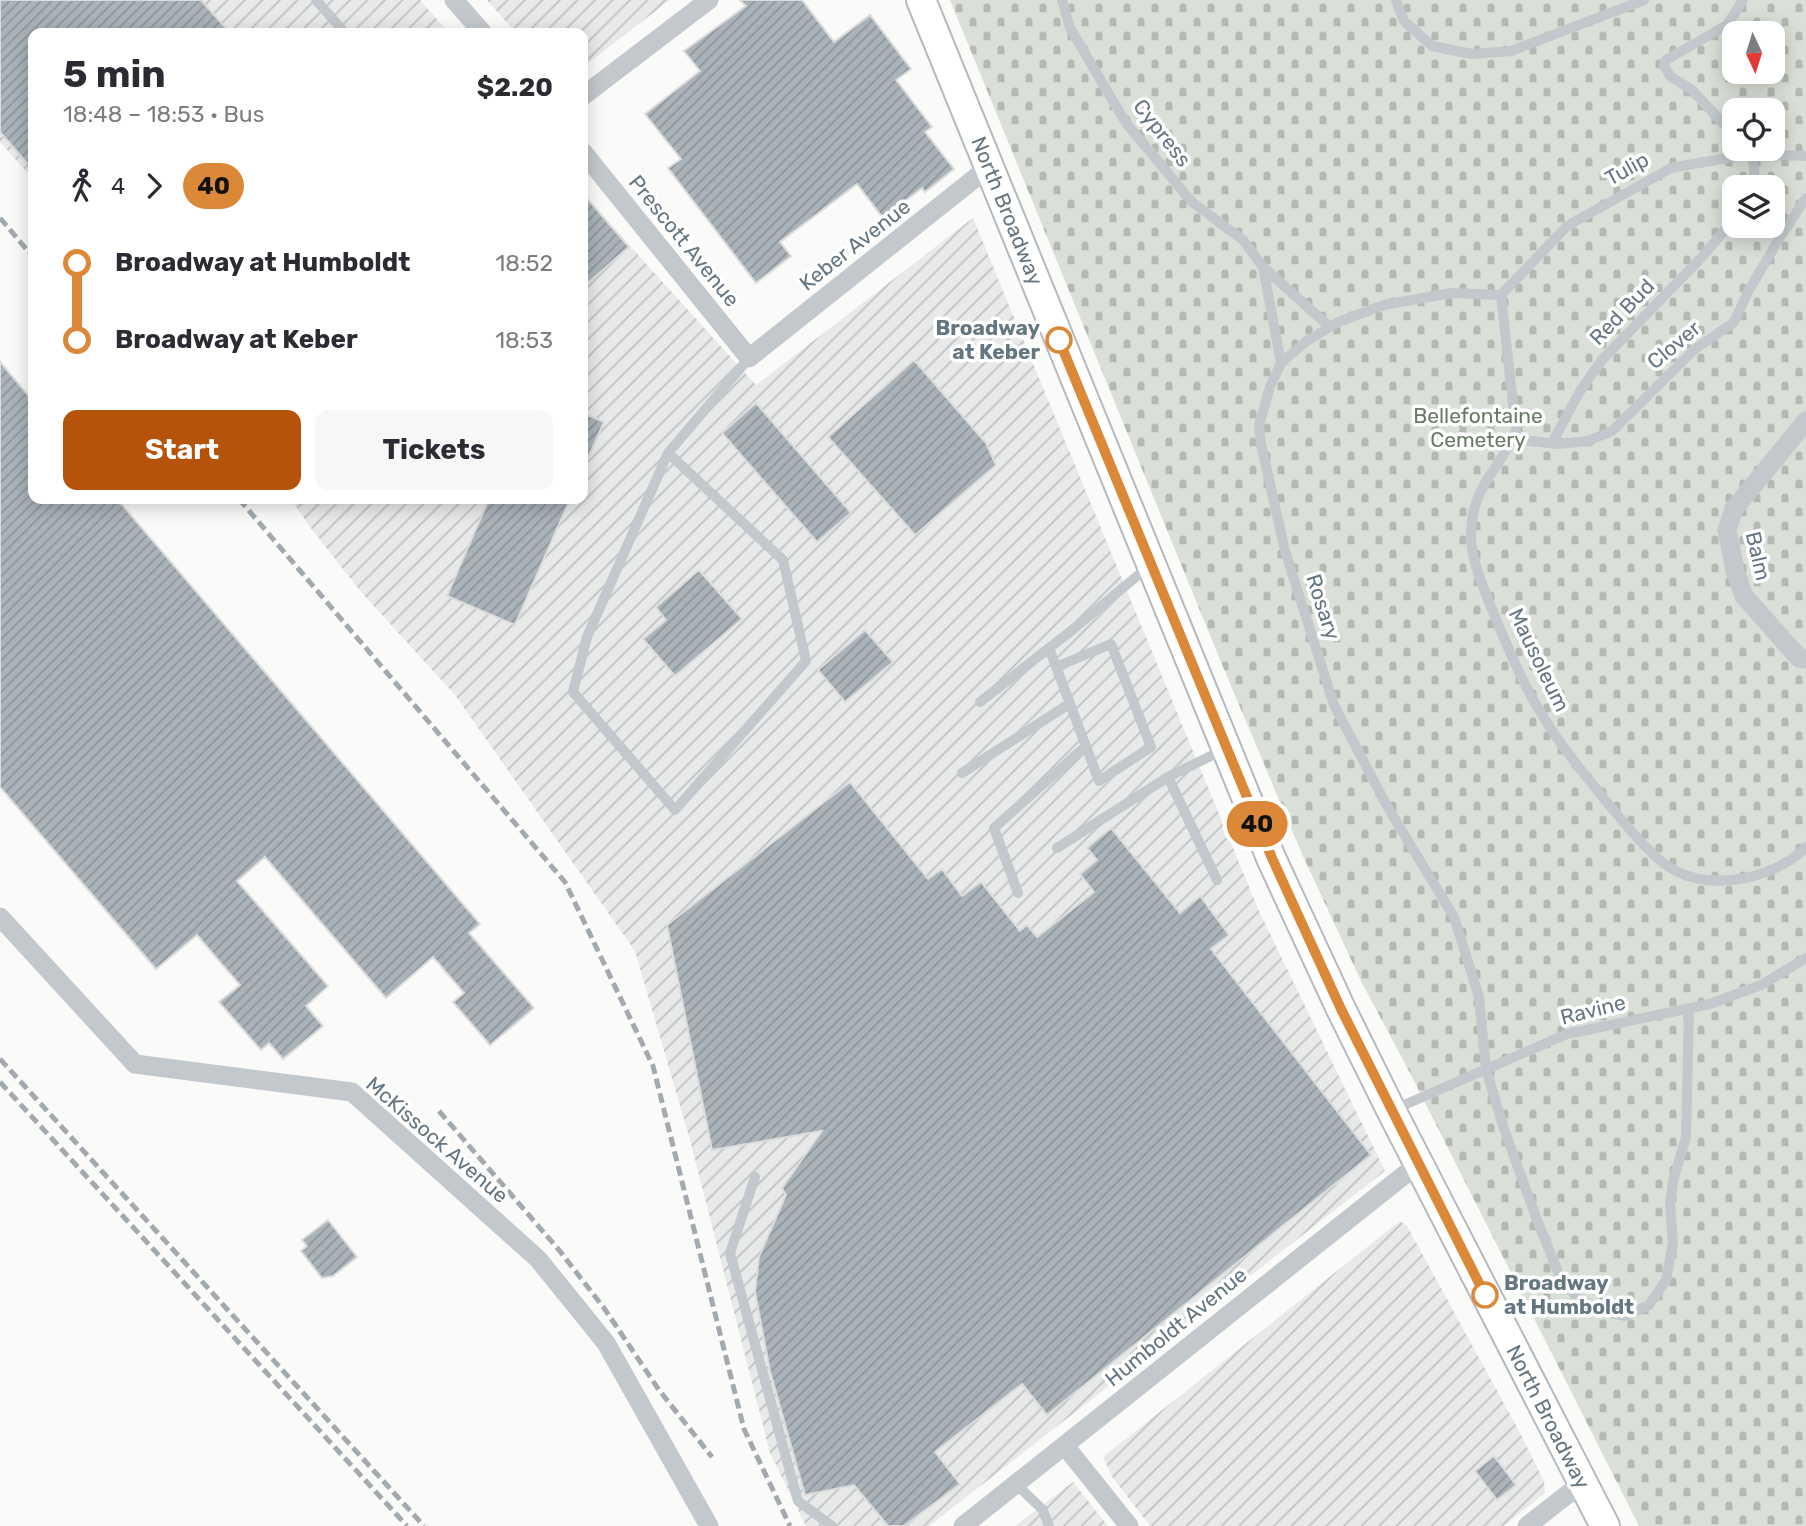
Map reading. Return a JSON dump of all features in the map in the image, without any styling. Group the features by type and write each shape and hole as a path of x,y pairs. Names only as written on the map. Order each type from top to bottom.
{"main road":[{"name":"North Broadway","path":"921,0 1277,870 1391,1110 1605,1526"}],"street":[{"path":"454,0 479,28"},
{"path":"588,92 709,0"},
{"name":"Prescott Avenue","path":"588,158 749,358"},
{"name":"Keber Avenue","path":"749,358 989,167"},
{"name":"Balm","path":"1806,421 1734,509 1727,530 1735,571 1744,596 1798,658 1806,659"},
{"name":"McKissock Avenue","path":"0,916 135,1064 352,1092 538,1259 606,1343 709,1526"},
{"name":"Humboldt Avenue","path":"963,1526 1418,1164"},
{"path":"1065,1446 1129,1526"},
{"path":"1527,1526 1582,1483"}],"lane":[{"path":"316,0 341,28"},
{"name":"Cypress","path":"1062,0 1070,28 1126,123 1192,202 1243,240 1263,267 1330,327"},
{"path":"1396,0 1404,21 1432,46 1472,54 1511,51 1644,0"},
{"path":"1722,122 1692,90 1670,76 1664,65 1666,60 1727,25 1743,0"},
{"name":"Tulip","path":"1785,154 1806,156"},
{"name":"Tulip","path":"1501,295 1567,226 1671,167 1722,156"},
{"name":"Clover","path":"1513,439 1552,443 1588,441 1612,431 1694,350 1734,323 1749,290 1806,198"},
{"name":"Red Bud","path":"1552,443 1580,391 1602,360 1722,233"},
{"name":"Cypress","path":"1263,267 1281,363"},
{"name":"Rosary","path":"1501,295 1451,293 1384,305 1330,327 1307,341 1281,363 1270,387 1259,425 1285,551 1334,705 1387,806 1454,917 1479,997 1486,1069 1503,1126 1559,1274 1575,1295 1599,1311 1626,1316 1649,1305 1666,1280 1674,1243 1670,1204 1686,1137 1689,1010"},
{"path":"1501,295 1516,432 1513,439"},
{"path":"668,453 783,560 806,661 676,810 573,692 587,637 668,453 749,358"},
{"name":"Mausoleum","path":"1513,439 1475,500 1471,538 1481,582 1508,651 1538,708 1576,764 1637,839 1677,872 1702,880 1733,880 1769,871 1806,847"},
{"path":"980,702 1151,565"},
{"path":"1049,648 1069,705 1099,781 1151,747 1111,644 1056,667"},
{"path":"962,773 1069,705"},
{"path":"1018,893 994,828 1086,746"},
{"path":"1057,848 1168,777 1226,748"},
{"path":"1168,777 1217,880"},
{"name":"Ravine","path":"1391,1110 1567,1034 1689,1010 1761,985 1806,957"},
{"path":"755,1177 730,1253 798,1501 832,1526"},
{"path":"1016,1484 1043,1510 1049,1526"}],"shaded area":[{"path":"0,0 420,0 445,28 28,28 28,173 0,142"},
{"path":"487,0 670,0 588,63 588,28 512,28"},
{"path":"588,200 756,385 973,218 1259,911 1385,1171 929,1526 806,1526 770,1453 690,1140 635,951 455,695 361,592 294,504 588,504"},
{"path":"1400,1221 1407,1226 1519,1431 1544,1481 1545,1493 1504,1526 1150,1526 1113,1478 1103,1457"},
{"path":"1073,1482 1108,1526 1015,1526"}],"green space":[{"name":"Bellefontaine Cemetery","path":"950,0 1806,0 1806,1526 1639,1526 1362,983 1302,854"}],"building":[{"path":"0,0 201,0 226,28 28,28 28,164 0,132"},
{"path":"740,0 802,0 834,42 870,15 911,69 896,80 932,127 925,132 954,169 925,192 922,188 883,218 857,184 780,242 791,256 756,283 668,168 681,159 645,114 700,71 684,51 746,6"},
{"path":"588,200 629,247 588,283"},
{"path":"914,360 986,443 996,465 915,535 828,437"},
{"path":"0,362 28,395 28,504 121,504 480,924 469,933 534,1008 490,1045 453,1002 464,993 433,957 386,998 265,857 237,881 328,986 306,1006 323,1026 283,1059 269,1043 261,1050 219,1002 240,985 197,935 156,969 0,787"},
{"path":"756,403 851,513 817,542 722,433"},
{"path":"588,415 604,422 588,458"},
{"path":"487,504 568,504 515,625 447,596"},
{"path":"699,570 742,619 675,676 643,639 666,620 656,607"},
{"path":"865,630 893,662 845,702 818,670"},
{"path":"850,782 928,879 942,869 962,896 981,882 1020,931 1027,925 1037,937 1094,892 1080,874 1097,860 1087,848 1111,828 1180,913 1200,896 1229,935 1211,949 1371,1155 1047,1415 1022,1384 935,1452 960,1484 904,1526 888,1526 854,1485 805,1495 770,1371 755,1292 759,1257 786,1195 782,1188 822,1131 712,1150 667,925"},
{"path":"328,1220 357,1257 333,1276 322,1278 301,1251 307,1246 302,1240"},
{"path":"1494,1456 1516,1485 1497,1500 1475,1471"}],"railway":[{"path":"0,218 28,251"},
{"path":"243,504 565,882 653,1066 744,1429 790,1526"},
{"path":"0,1059 424,1526"},
{"path":"0,1082 407,1526"},
{"path":"439,1111 559,1250 604,1308 659,1390 712,1457"}],"bus line":[{"name":"40","path":"1059,340 1272,858 1341,1009 1485,1295"}],"place":[{"name":"Broadway at Keber","path":"1059,340"},
{"name":"Broadway at Humboldt","path":"1485,1295"}]}
